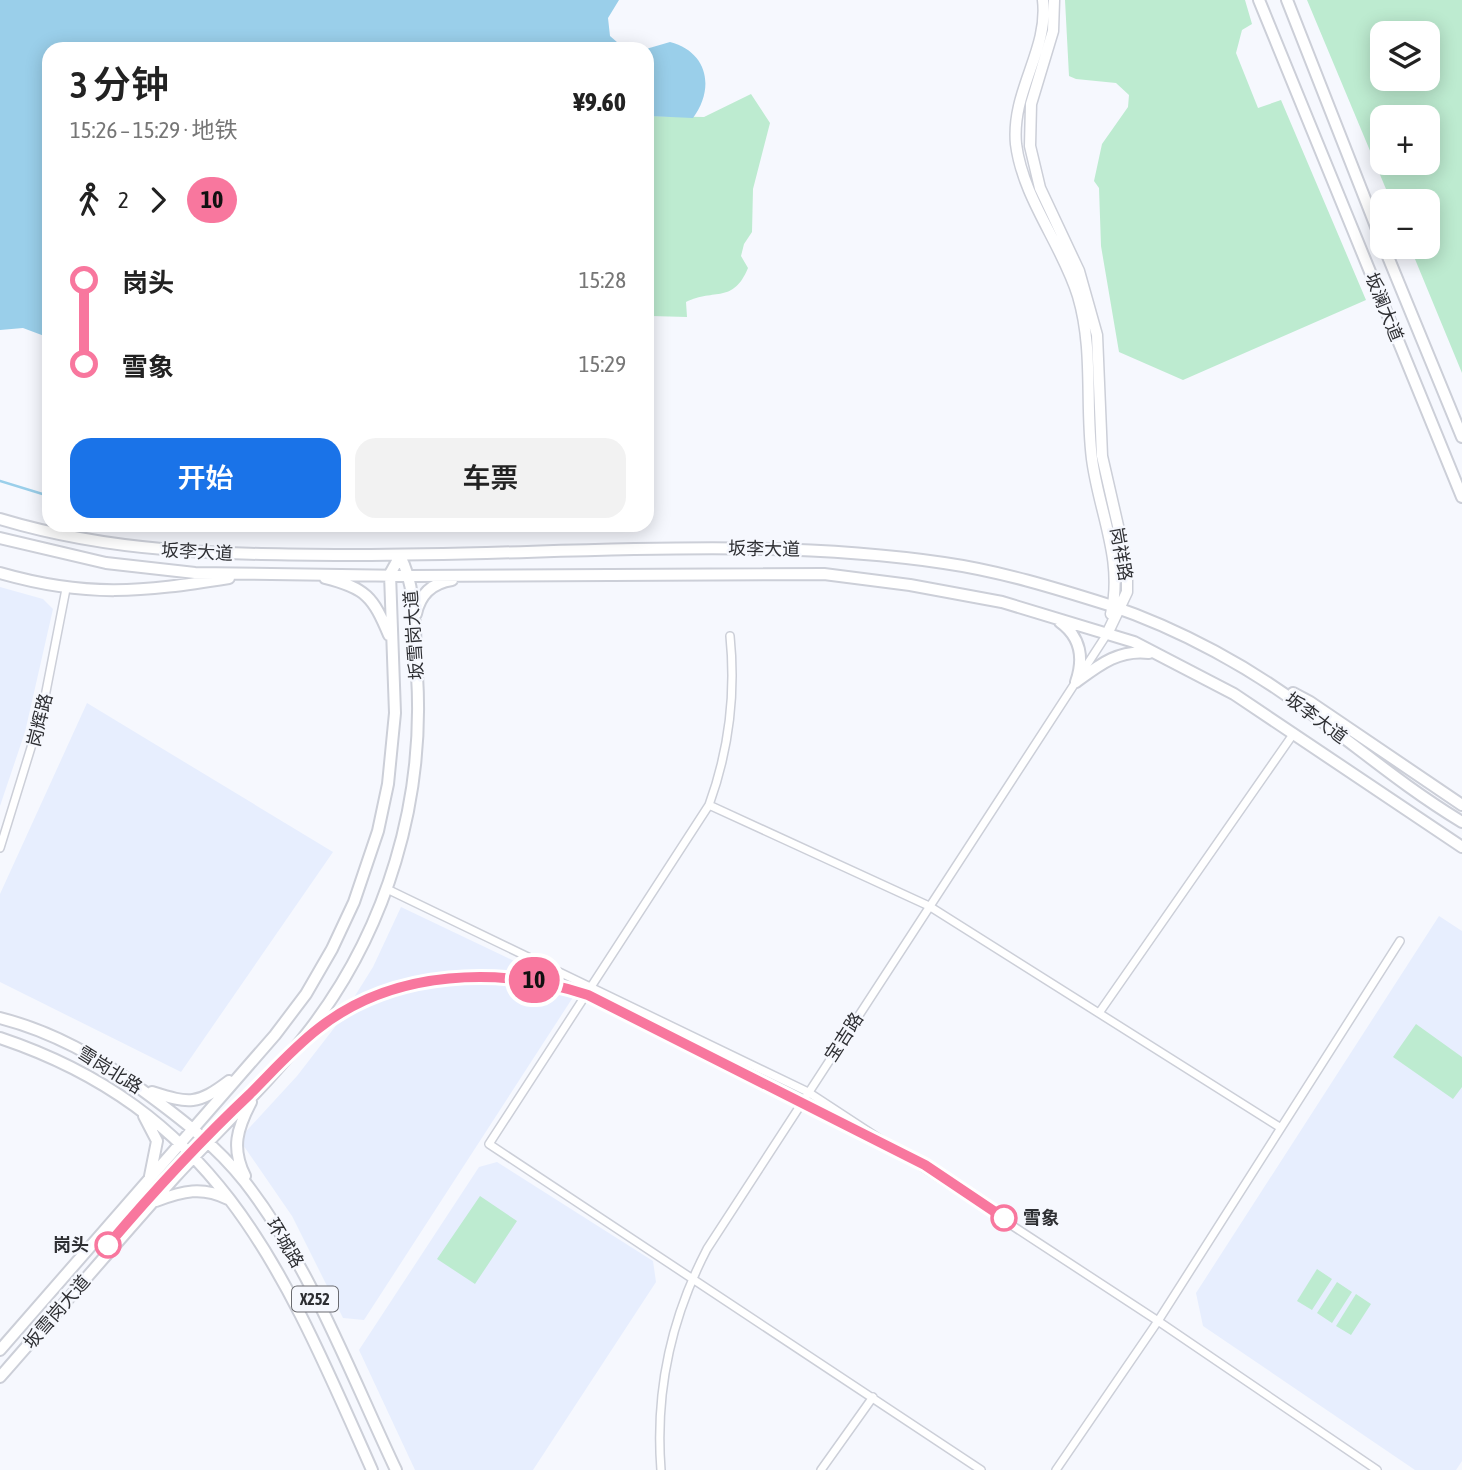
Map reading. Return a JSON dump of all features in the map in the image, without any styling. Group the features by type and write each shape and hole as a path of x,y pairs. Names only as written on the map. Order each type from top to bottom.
{"main road":[{"name":"坂澜大道","path":"1259,0 1462,497"},
{"path":"1287,0 1370,211"},
{"name":"坂澜大道","path":"1389,259 1462,437"},
{"name":"坂李大道","path":"0,519 42,530"},
{"name":"坂李大道","path":"50,532 80,540 167,552 400,556 708,549 859,553 948,564 1027,581 1116,608 1188,640 1273,686 1387,774 1462,822"},
{"name":"坂李大道","path":"0,538 76,558 195,573 410,576 824,574 1002,602 1134,642 1234,694 1462,846"},
{"name":"坂雪岗大道","path":"0,1350 275,1035 306,994 344,926 364,878 381,819 391,761 395,690 390,574 400,556"},
{"name":"坂雪岗大道","path":"0,1377 195,1156 295,1048 341,984 366,938 387,889 404,831 415,760 417,689 410,576 400,556"},
{"path":"0,573 66,589 113,592 154,590 259,573"},
{"path":"309,573 349,584 362,591 377,607 392,642"},
{"path":"413,641 416,610 425,593 440,582 475,575"},
{"path":"1055,618 1073,634 1078,645 1081,657 1076,681"},
{"path":"1076,681 1120,654 1136,652 1161,656"},
{"path":"1273,686 1310,702 1462,806"},
{"name":"雪岗北路","path":"0,1018 48,1034 141,1088 209,1143"},
{"name":"雪岗北路","path":"0,1038 77,1070 140,1111 195,1156"},
{"path":"141,1088 190,1102 202,1100 240,1074"},
{"path":"252,1191 240,1167 236,1135 259,1087"},
{"path":"140,1111 156,1141 154,1168 147,1183"},
{"name":"环城路","path":"209,1143 252,1191 297,1260 396,1470"},
{"name":"环城路","path":"195,1156 250,1223 307,1323 372,1470"},
{"path":"154,1202 197,1190 214,1192 231,1201"}],"street":[{"name":"岗祥路","path":"1044,0 1043,29 1017,109 1017,145 1025,180 1070,275 1083,316 1090,358 1092,457 1116,566 1116,608"},
{"name":"岗祥路","path":"1054,0 1053,30 1031,104 1030,146 1040,187 1079,271 1097,335 1102,456 1124,552 1127,579 1127,592 1116,608 1107,634"},
{"name":"岗辉路","path":"0,848 43,712 66,589"},
{"name":"宝吉路","path":"661,1470 660,1426 664,1376 675,1326 692,1278 719,1228 1107,634"},
{"path":"730,636 733,674 730,722 721,769 709,806 489,1144 981,1470"},
{"path":"1098,1013 1294,733"},
{"path":"709,806 929,906 1281,1128"},
{"path":"387,889 808,1092 1158,1321 1377,1470"},
{"path":"1056,1470 1158,1321 1400,941"},
{"path":"821,1470 873,1397"}],"shaded area":[{"path":"0,587 43,599 53,609 25,732 0,806"},
{"path":"87,703 333,852 181,1072 0,982 0,894"},
{"path":"401,907 577,991 364,1320 343,1318 292,1216 239,1139 297,1076 338,1023 373,967"},
{"path":"1439,916 1462,931 1462,1461 1456,1470 1415,1470 1203,1326 1196,1293"},
{"path":"497,1162 653,1261 656,1282 533,1470 415,1470 359,1350 479,1167"}],"green space":[{"path":"1065,0 1245,0 1252,24 1242,30 1236,53 1258,108 1281,100 1366,300 1183,380 1119,352 1101,246 1099,188 1094,181 1102,144 1128,107 1129,95 1116,83 1069,76"},
{"path":"1307,0 1462,0 1462,373 1415,259 1440,259 1440,189 1386,189 1380,175 1440,175 1440,105 1370,105 1370,151"},
{"path":"751,94 770,123 753,189 752,232 744,244 741,256 748,268 736,287 729,291 686,302 687,317 654,316 654,116 704,117"},
{"path":"1416,1024 1462,1057 1462,1087 1453,1099 1393,1057"},
{"path":"480,1196 517,1221 475,1284 437,1259"},
{"path":"1317,1269 1332,1279 1312,1310 1297,1301"},
{"path":"1337,1282 1352,1292 1332,1323 1317,1313"},
{"path":"1356,1294 1371,1304 1351,1335 1336,1326"}],"water":[{"path":"0,0 619,0 608,18 610,36 617,42 42,42 42,335 23,328 0,330"},
{"path":"670,42 693,54 700,63 704,72 704,95 693,118 654,116 654,47"}],"waterway":[{"path":"0,481 42,494"}],"metro line":[{"name":"10","path":"108,1245 178,1164 318,1028 364,1002 398,989 436,980 474,976 532,980 588,995 925,1165 1004,1218"}],"place":[{"name":"雪象","path":"1004,1218"},
{"name":"岗头","path":"108,1245"}]}
